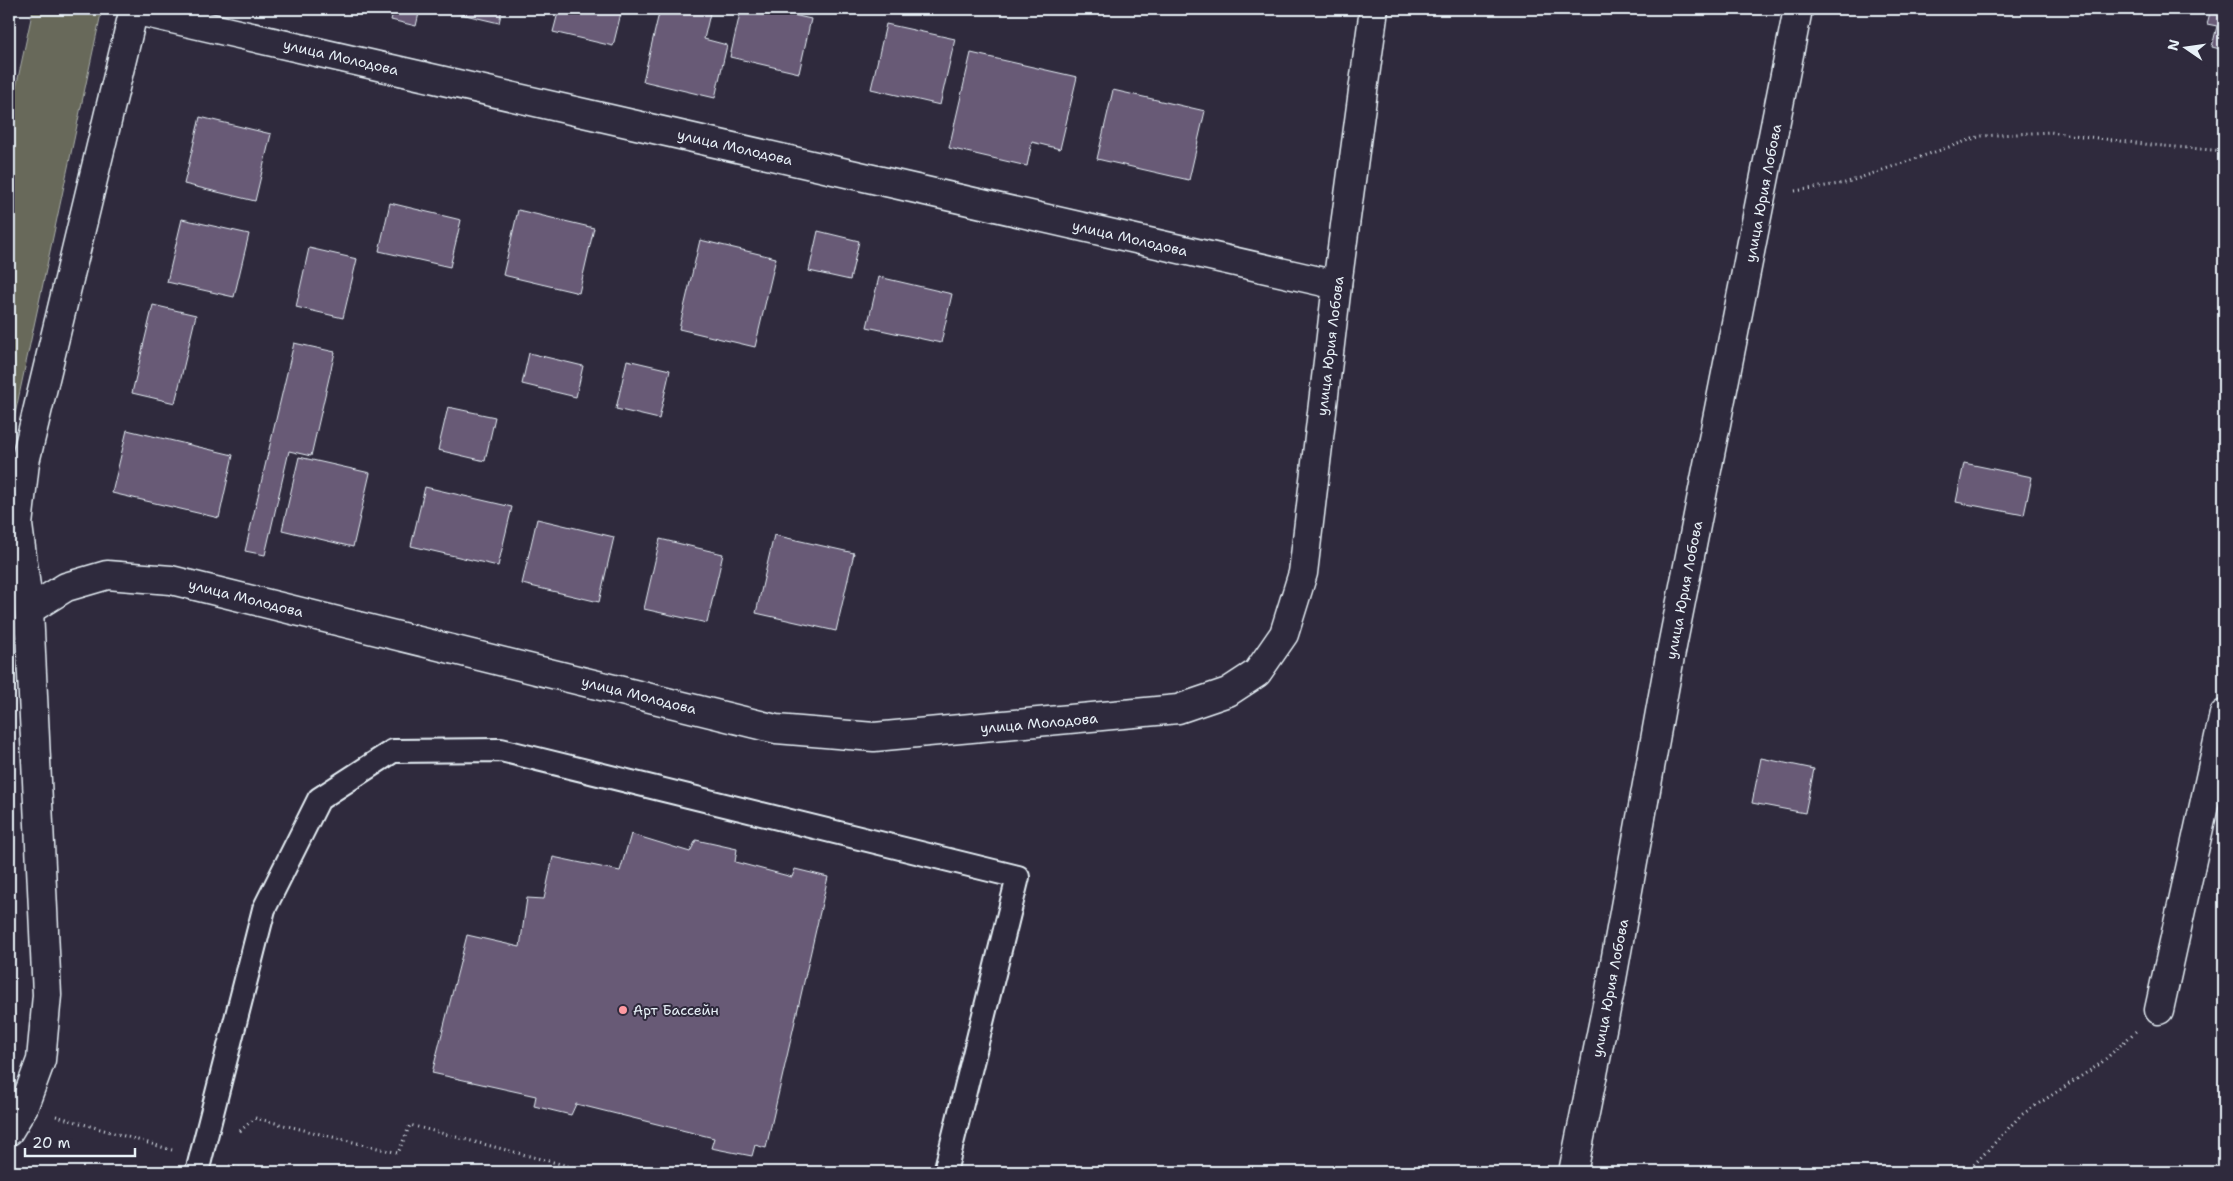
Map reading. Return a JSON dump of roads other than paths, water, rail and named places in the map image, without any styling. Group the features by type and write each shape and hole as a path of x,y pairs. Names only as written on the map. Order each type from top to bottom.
{"street":[{"name":"улица Молодова","path":"134,9 1338,285"},
{"path":"9,1130 24,1106 41,1060 47,995 29,610 18,525 25,462 134,9"},
{"name":"улица Юрия Лобова","path":"1257,673 1284,634 1303,573 1374,9"},
{"name":"улица Юрия Лобова","path":"1573,1172 1610,990 1670,662 1763,196 1798,9"},
{"name":"улица Молодова","path":"29,610 66,587 107,576 171,580 776,729 874,737 1178,709 1228,692 1257,673"},
{"path":"2159,1010 2224,714"}],"lane":[{"path":"199,1165 264,909 319,799 394,751 501,750 1018,877 945,1172"}],"place":[{"name":"Арт Бассейн","path":"623,1010"}]}
